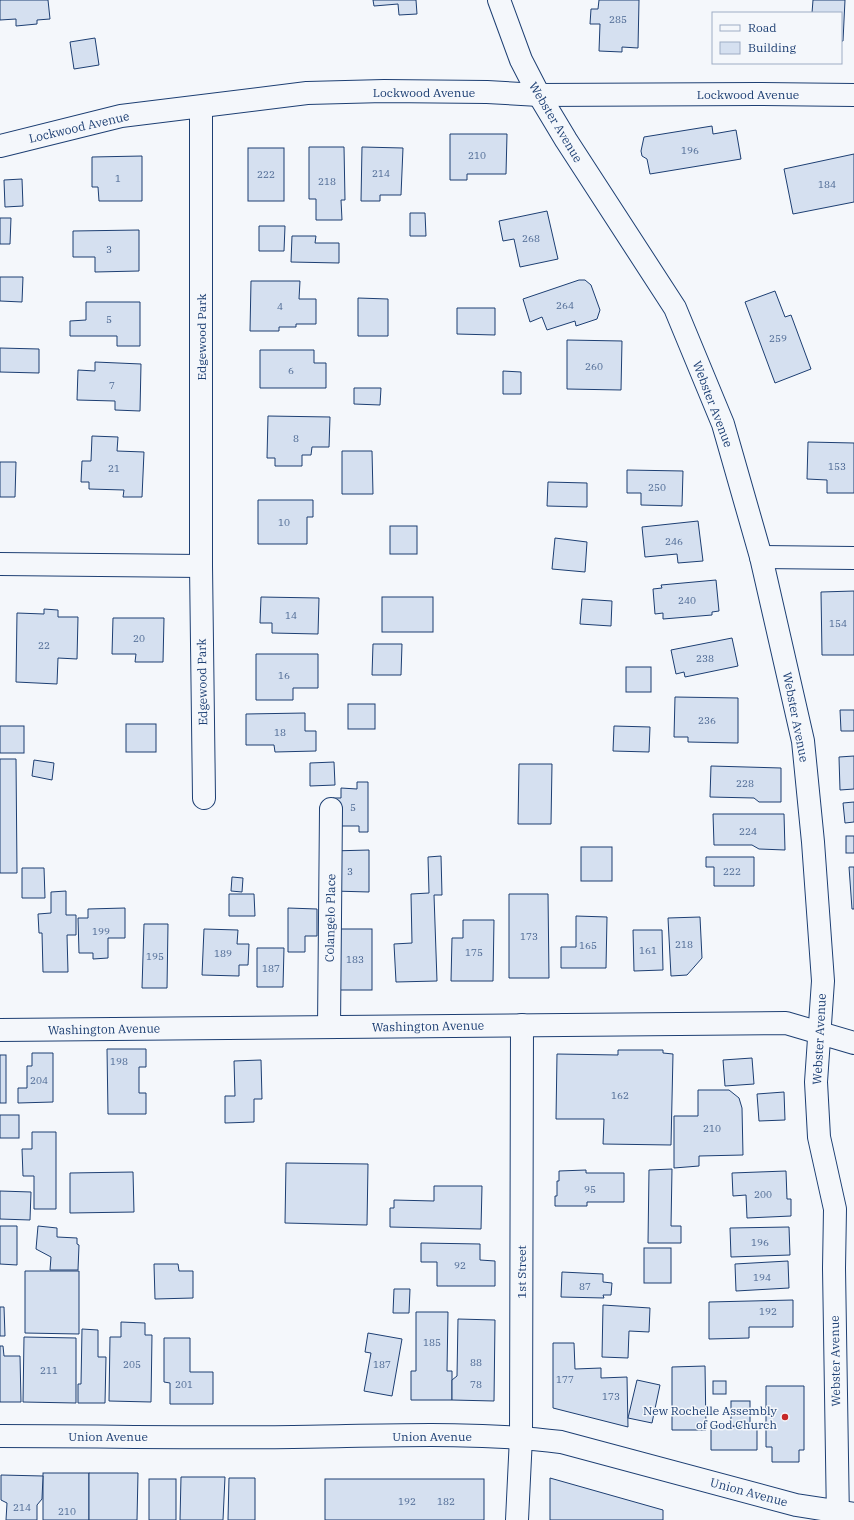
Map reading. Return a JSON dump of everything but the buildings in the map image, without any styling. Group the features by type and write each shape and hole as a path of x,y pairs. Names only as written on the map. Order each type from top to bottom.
{"street":[{"name":"Webster Avenue","path":"499,0 521,60 539,94 566,140 675,308 723,424 762,556 803,741 813,842 823,981 816,1082 819,1138 835,1209 834,1268 843,1516"},
{"name":"Lockwood Avenue","path":"0,146 121,116 307,93 384,91 539,94 854,95"},
{"name":"Edgewood Park","path":"201,107 201,566 204,798"},
{"path":"762,556 854,558"},
{"path":"0,564 201,566"},
{"name":"Colangelo Place","path":"329,1027 331,809"},
{"name":"Washington Avenue","path":"0,1030 522,1024 786,1023 854,1043"},
{"name":"1st Street","path":"517,1520 521,1437 522,1024"},
{"name":"Union Avenue","path":"0,1436 273,1437 444,1435 521,1437 561,1442 796,1505 843,1516"}],"place":[{"name":"New Rochelle Assembly of God Church","path":"785,1417"}]}
